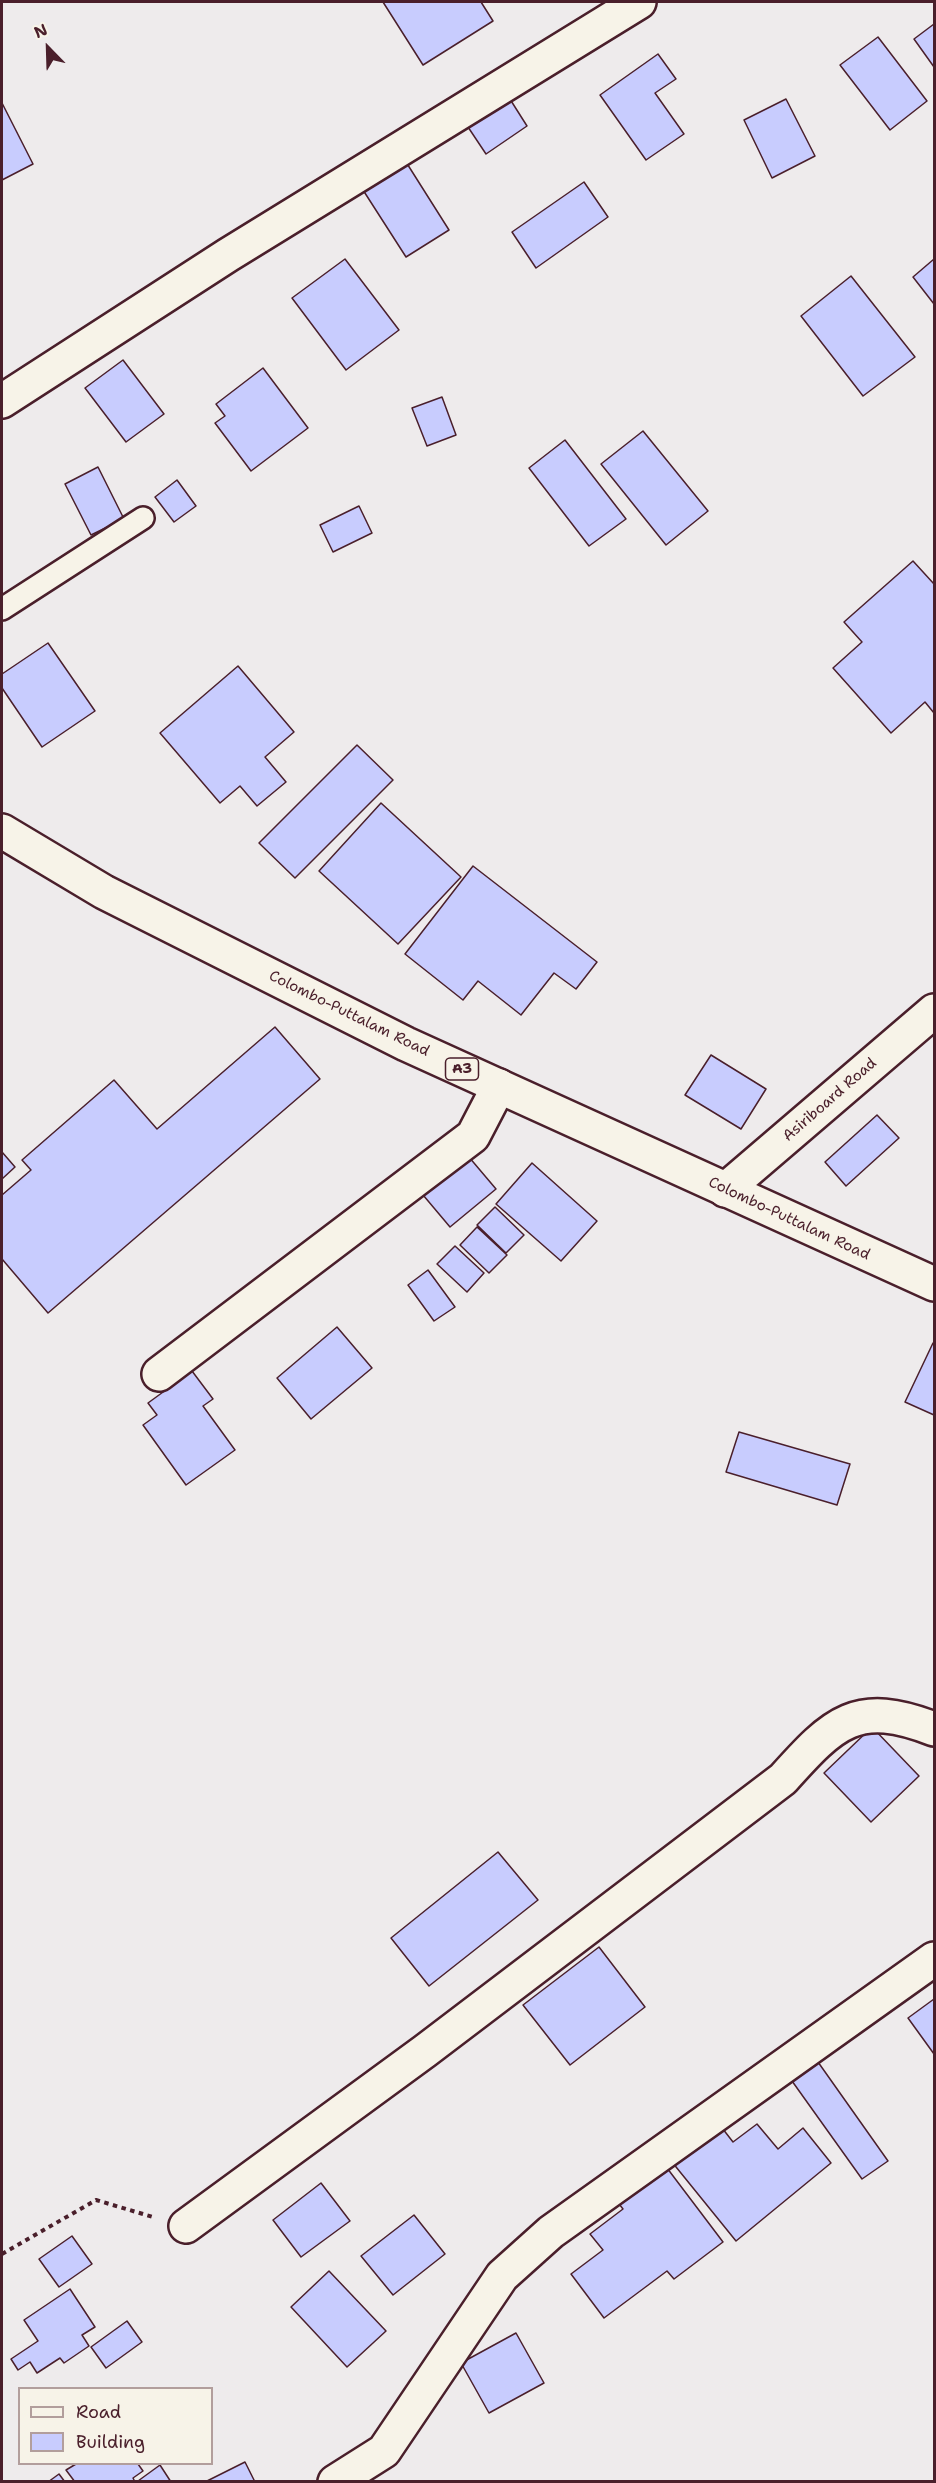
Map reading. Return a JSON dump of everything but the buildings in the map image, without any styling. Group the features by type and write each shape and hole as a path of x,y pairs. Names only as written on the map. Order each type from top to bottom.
{"main road":[{"path":"2,401 248,243 639,2"},
{"name":"Colombo-Puttalam Road","path":"2,831 104,892 406,1044 934,1284"},
{"name":"Asiriboard Road","path":"725,1190 934,1011"},
{"path":"159,1374 472,1136 499,1086"},
{"path":"186,2226 425,2052 783,1779 812,1746 841,1722 875,1714 915,1721 934,1729"},
{"path":"335,2481 384,2451 502,2276 551,2232 736,2103 934,1959"}],"lane":[{"path":"2,609 143,518"}],"path":[{"path":"2,2254 96,2200 186,2226"}]}
